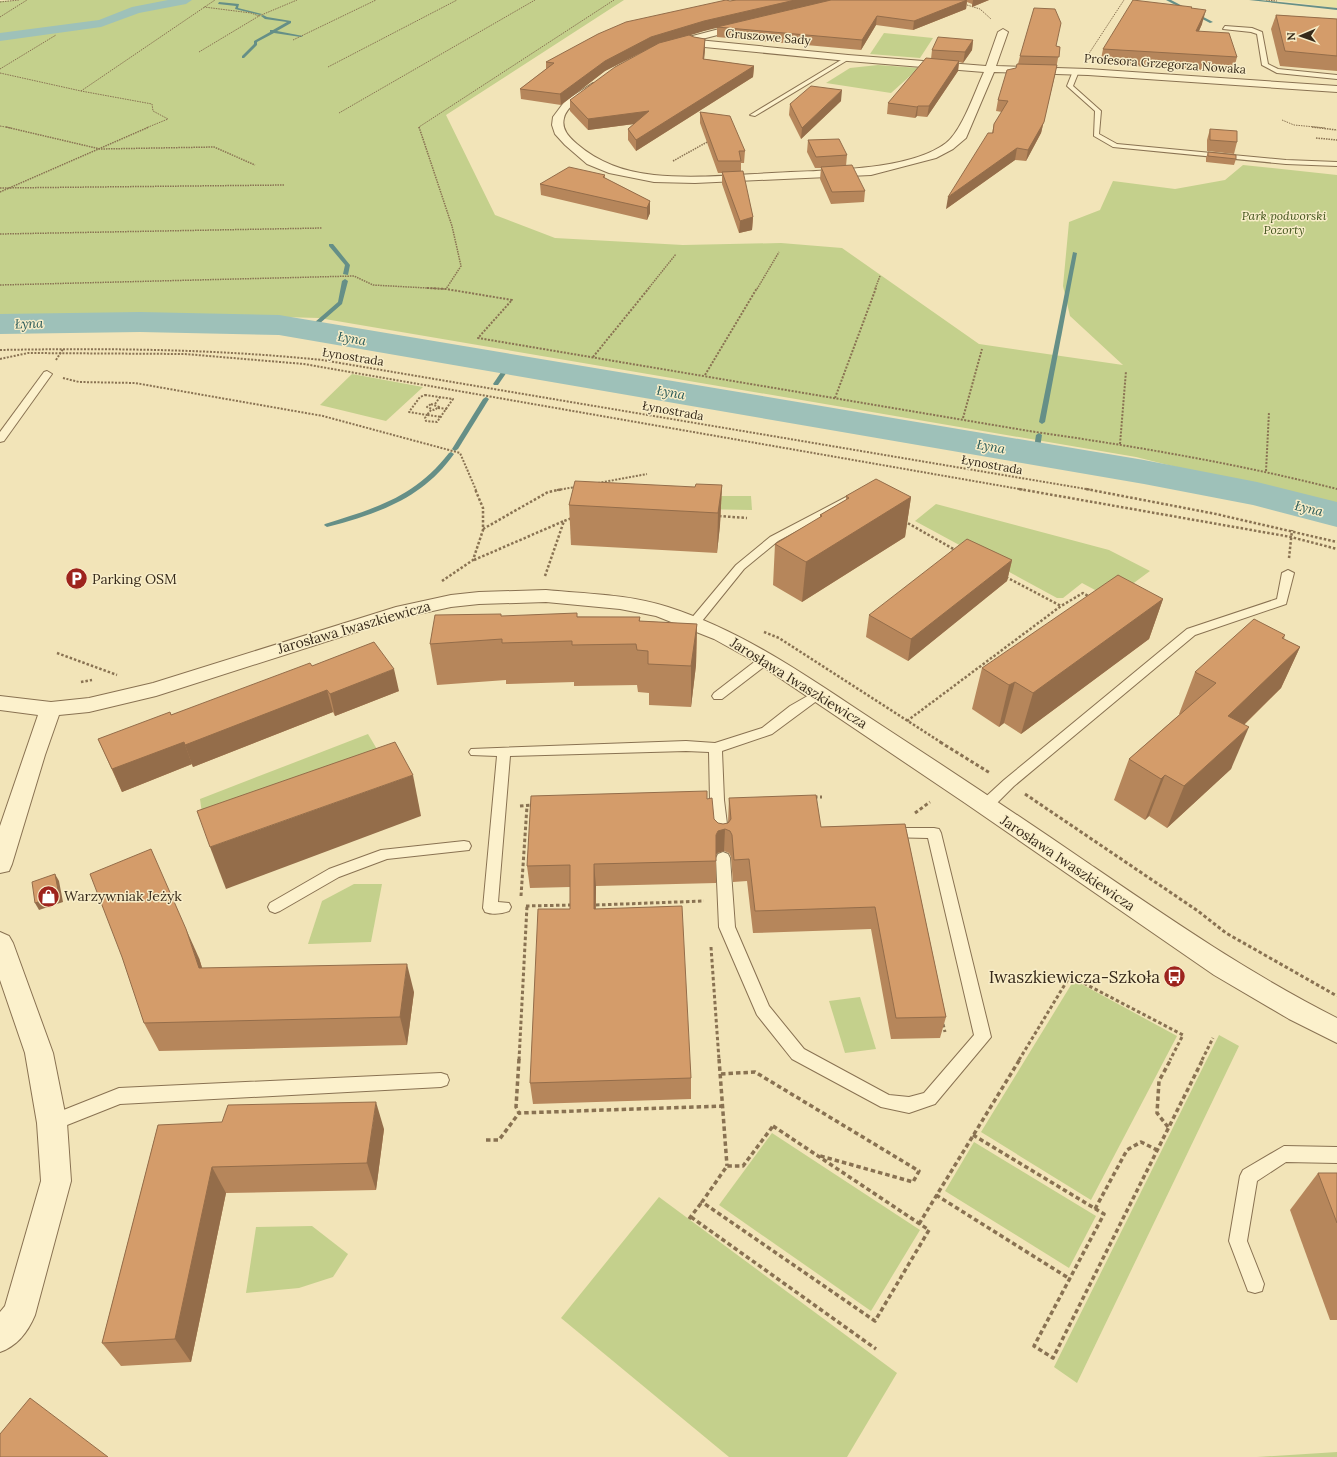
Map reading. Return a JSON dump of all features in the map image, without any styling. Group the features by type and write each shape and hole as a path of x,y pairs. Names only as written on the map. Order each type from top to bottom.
{"street":[{"name":"Gruszowe Sady","path":"656,50 685,40 752,24"},
{"path":"604,78 559,113 556,124 561,136 595,163 618,171 647,177 695,179 871,171 919,160 949,147 960,138 990,69 1003,32"},
{"name":"Gruszowe Sady","path":"685,40 698,44 990,69"},
{"name":"Profesora Grzegorza Nowaka","path":"990,69 1088,72 1337,89"},
{"name":"Jarosława Iwaszkiewicza","path":"0,703 51,709 89,705 156,689 396,612 451,601 506,596 546,596 580,598 620,603 661,611 721,634 766,659 985,806 1219,967 1300,1014 1337,1031"},
{"path":"0,864 34,755 51,709"},
{"path":"0,943 39,1053 52,1123 56,1181 19,1315 0,1336"}],"lane":[{"path":"1225,28 1252,30 1260,33 1265,65 1277,71 1337,77"},
{"path":"753,115 848,58"},
{"path":"1076,72 1070,86 1098,111 1096,135 1115,146 1286,162 1337,164"},
{"path":"0,439 47,374"},
{"path":"694,623 740,566 774,539 848,499"},
{"path":"985,806 1009,783 1191,632 1282,601 1288,573"},
{"path":"718,696 766,659"},
{"path":"476,752 686,746 715,748 767,731 795,709 818,694"},
{"path":"715,748 717,800 722,840"},
{"path":"504,751 490,908 504,907"},
{"path":"723,858 727,927 763,1010 798,1054 887,1102 909,1105 929,1099 983,1037 934,833 876,834"},
{"path":"275,907 334,872 386,854 464,846"},
{"path":"52,1123 119,1096 441,1080"},
{"path":"1255,1284 1238,1241 1249,1176 1284,1154 1337,1155"}],"path":[{"path":"0,2 19,0"},
{"path":"0,17 27,0"},
{"path":"81,91 215,0"},
{"path":"199,52 258,16 297,0"},
{"path":"293,40 376,0"},
{"path":"328,67 456,0"},
{"path":"339,113 535,0"},
{"path":"446,289 462,266 452,226 419,127 614,0"},
{"path":"1088,72 1085,59 1124,0"},
{"path":"1266,0 1277,1"},
{"path":"967,5 980,9 989,15 1003,32"},
{"path":"203,7 251,13 258,16"},
{"path":"0,69 56,36"},
{"path":"0,73 81,91 152,104 153,111 168,119 0,192"},
{"path":"1282,120 1288,124 1326,127 1337,130"},
{"path":"0,126 100,149 214,147 255,165"},
{"path":"647,177 713,138"},
{"path":"1316,138 1337,140"},
{"path":"0,188 5,190 285,185"},
{"path":"0,234 322,228"},
{"path":"705,375 779,252"},
{"path":"593,357 676,254"},
{"path":"0,285 354,276 373,285 446,289 512,300 478,338 963,418 1035,432 1120,444 1266,471 1337,489"},
{"path":"835,398 880,276"},
{"name":"Łynostrada","path":"0,350 182,348 274,354 322,360 998,474 1174,506 1292,530 1337,542"},
{"path":"963,418 982,349"},
{"path":"0,359 28,353 185,354 304,364 1291,538 1337,550"},
{"path":"1120,444 1126,371"},
{"path":"47,374 79,382 150,386 323,416 460,453 483,508 483,530 473,560"},
{"path":"442,417 427,415 411,413 409,410 422,396 453,399 448,409 442,417 438,422 426,421 425,418 427,415 431,410 438,408 448,409"},
{"path":"431,410 428,409 428,406 435,404 440,397"},
{"path":"435,404 438,405 438,408"},
{"path":"1266,471 1269,412"},
{"path":"594,483 647,474"},
{"path":"483,530 548,492 578,486"},
{"path":"438,584 473,560 578,516"},
{"path":"716,516 747,518"},
{"path":"902,520 960,552"},
{"path":"544,578 564,521"},
{"path":"1288,573 1292,530"},
{"path":"1003,575 1060,606"},
{"path":"907,721 1060,606 1083,593 1097,600"},
{"path":"57,653 118,675 111,677"},
{"path":"76,683 97,679"},
{"path":"1025,794 1198,911 1226,933 1337,996"},
{"path":"807,798 822,797"},
{"path":"514,806 535,805"},
{"path":"521,907 527,806"},
{"path":"596,905 707,901 707,895"},
{"path":"519,1113 516,1107 528,906"},
{"path":"504,907 572,906"},
{"path":"710,940 721,1074 726,1166 690,1218 876,1349"},
{"path":"919,1224 1070,976 1183,1035 1159,1081 1157,1113 1168,1126"},
{"path":"941,1017 945,1032"},
{"path":"973,1135 1104,1214 1034,1346 1053,1358 1213,1038"},
{"path":"721,1074 755,1072 919,1171 913,1182 815,1154"},
{"path":"519,1113 723,1106"},
{"path":"486,1140 499,1140 519,1113"},
{"path":"702,1202 875,1321 929,1230 774,1126 744,1166 726,1166"},
{"path":"1096,1209 1127,1150 1142,1142 1157,1150"},
{"path":"936,1195 1070,1279"}],"shaded area":[{"path":"1275,0 1337,0 1337,8 1283,1"}],"green space":[{"name":"Park podworski Pozorty","path":"624,0 446,115 495,215 555,238 683,245 781,243 842,248 979,344 1123,365 1070,316 1063,286 1069,222 1100,210 1113,181 1175,189 1225,180 1243,165 1337,175 1337,507 1136,457 319,318 247,316 0,322 0,1"},
{"path":"884,33 933,38 920,58 870,54"},
{"path":"878,65 919,68 891,93 826,83 850,68"},
{"path":"352,374 423,387 386,421 320,405"},
{"path":"700,496 751,496 752,510 694,509"},
{"path":"936,504 1109,550 1150,571 1112,599 1082,583 1063,598 1057,598 915,521"},
{"path":"368,734 381,756 203,821 200,799"},
{"path":"354,884 382,884 371,942 308,944 322,901"},
{"path":"1074,980 1177,1036 1091,1200 981,1132"},
{"path":"860,997 876,1049 845,1053 829,1001"},
{"path":"1219,1035 1239,1046 1077,1383 1054,1367"},
{"path":"772,1133 920,1230 871,1311 719,1205"},
{"path":"974,1142 1096,1216 1069,1268 945,1191"},
{"path":"659,1197 897,1373 847,1457 729,1457 561,1318"},
{"path":"312,1226 348,1254 333,1277 299,1288 246,1293 256,1227"},
{"path":"1337,1452 1337,1457 1257,1457"}],"building":[{"path":"726,0 795,0 704,21 651,37 605,61 560,94 520,89 554,63 546,62 598,34 626,22"},
{"path":"831,0 967,0 914,21 877,16 862,40 717,27"},
{"path":"1133,0 1206,10 1196,31 1229,33 1237,57 1103,49"},
{"path":"1034,8 1055,9 1061,23 1056,46 1060,47 1059,57 1020,56"},
{"path":"1276,15 1337,19 1337,56 1285,51"},
{"path":"689,35 705,39 703,59 754,66 636,140 628,129 649,111 588,119 570,100 615,67 659,43"},
{"path":"938,37 973,40 965,52 932,50"},
{"path":"926,58 959,61 929,106 917,107 888,103"},
{"path":"1017,64 1057,65 1044,122 1028,150 1017,148 948,197 988,133 993,133 994,124 1008,101 998,100 1007,70 1016,68"},
{"path":"811,86 842,90 802,128 790,104"},
{"path":"700,112 730,116 745,151 739,151 741,161 718,161"},
{"path":"1210,129 1237,131 1237,142 1210,140"},
{"path":"839,139 847,155 816,157 808,140"},
{"path":"1208,152 1236,155 1236,159 1208,156"},
{"path":"852,165 865,191 832,192 821,167"},
{"path":"569,167 605,175 603,177 650,201 647,208 540,184"},
{"path":"743,171 753,217 740,221 722,172"},
{"path":"876,479 911,497 806,562 775,544 849,498 846,496"},
{"path":"575,481 695,487 696,484 722,485 718,513 569,505"},
{"path":"967,539 1012,560 911,639 869,615"},
{"path":"1118,575 1163,599 1033,693 1015,682 1009,685 982,668"},
{"path":"577,613 577,617 640,617 639,621 697,624 691,666 648,664 648,651 637,650 636,644 572,645 572,641 502,643 502,639 430,644 435,615 501,614 501,616"},
{"path":"1254,619 1285,635 1282,638 1300,647 1228,716 1249,727 1184,786 1165,775 1161,779 1129,759 1216,683 1195,672"},
{"path":"374,642 394,669 330,694 327,690 185,745 184,742 112,769 98,739 170,712 171,715 310,663 312,666"},
{"path":"395,742 413,775 210,847 197,811"},
{"path":"707,791 707,799 712,798 714,819 718,823 723,824 728,823 731,819 729,798 816,795 821,827 905,824 946,1017 896,1018 875,907 755,911 749,859 734,860 732,835 730,831 725,829 718,831 716,835 716,861 594,864 594,909 682,906 691,1078 530,1083 538,909 570,909 570,865 527,866 531,796"},
{"path":"151,849 186,929 199,968 407,964 400,1017 144,1023 122,957 90,874"},
{"path":"55,874 59,895 35,903 32,882"},
{"path":"376,1102 367,1163 212,1167 175,1339 102,1343 158,1125 222,1122 228,1105"},
{"path":"1318,1173 1337,1173 1337,1223"},
{"path":"30,1398 108,1457 0,1457 0,1434"}],"waterway":[{"path":"0,37 101,23 136,10 186,0"},
{"path":"1168,0 1211,22"},
{"path":"1251,0 1337,9"},
{"path":"219,3 238,5 236,8 260,14"},
{"path":"263,16 266,18 290,22 274,31"},
{"path":"243,57 256,44 255,42 274,31"},
{"path":"274,31 301,36"},
{"path":"1268,75 1269,79"},
{"path":"331,245 348,265 346,274"},
{"path":"1042,422 1075,253"},
{"path":"309,330 340,303 345,281"},
{"name":"Łyna","path":"0,324 140,322 279,325 1144,472 1257,494 1337,515"},
{"path":"496,384 510,363"},
{"path":"455,449 486,399"},
{"path":"1036,454 1039,435"},
{"path":"327,525 379,508 412,492 440,469 451,454"}],"place":[{"name":"Parking OSM","path":"76,579"},
{"name":"Warzywniak Jeżyk","path":"49,896"},
{"name":"Iwaszkiewicza-Szkoła","path":"1175,977"}]}
